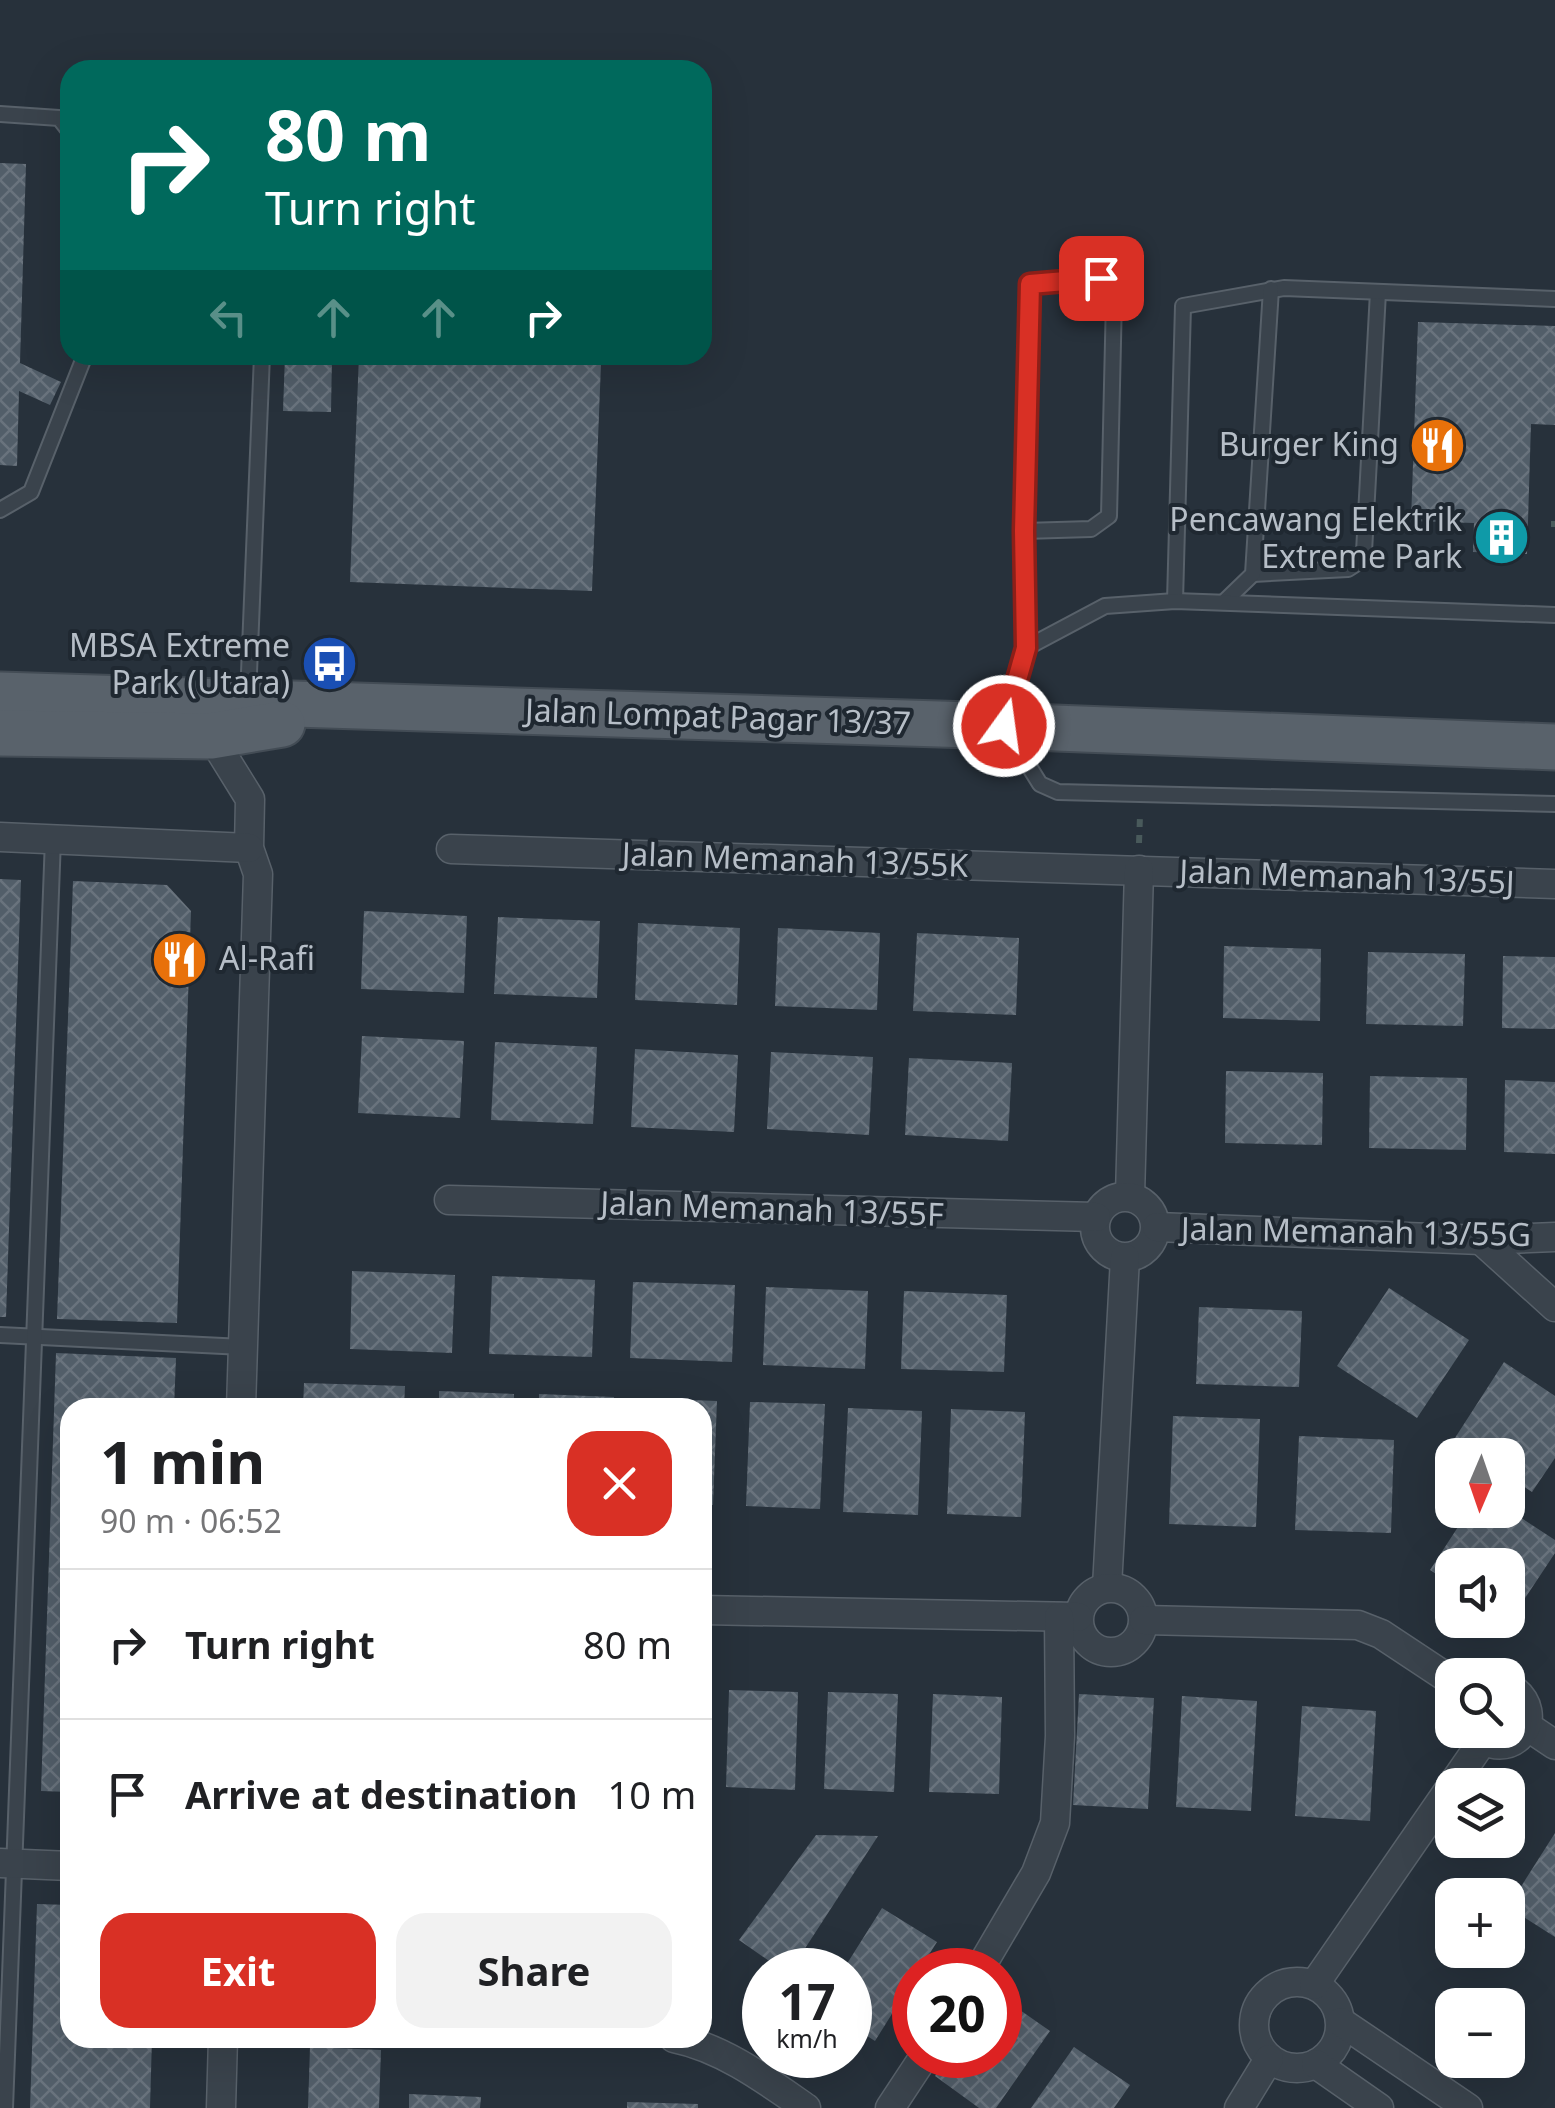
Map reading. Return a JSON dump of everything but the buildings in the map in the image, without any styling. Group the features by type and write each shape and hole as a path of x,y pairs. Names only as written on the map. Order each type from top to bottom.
{"main road":[{"name":"Jalan Lompat Pagar 13/37","path":"0,695 1555,746"},
{"path":"0,733 211,736 385,707"}],"street":[{"path":"211,736 250,800 248,848 258,874 241,1398"},
{"path":"0,837 248,848"},
{"name":"Jalan Memanah 13/55K","path":"451,849 1139,870"},
{"path":"1130,1196 1139,870"},
{"name":"Jalan Memanah 13/55J","path":"1139,870 1555,884"},
{"path":"1130,1196 1149,1207 1157,1227 1147,1249 1125,1258 1106,1252 1095,1236 1096,1217 1109,1201 1130,1196"},
{"name":"Jalan Memanah 13/55F","path":"448,1200 1096,1217"},
{"name":"Jalan Memanah 13/55G","path":"1157,1227 1481,1240 1555,1236"},
{"path":"1481,1240 1555,1307"},
{"path":"1107,1587 1125,1258"},
{"path":"992,1948 1036,1872 1055,1823 1069,1617 1087,1597 1107,1587 1125,1590 1139,1603 1144,1620 1139,1637 1126,1648 1109,1652 1093,1647 1069,1617"},
{"path":"712,1610 1069,1617"},
{"path":"1144,1620 1358,1625 1381,1634 1435,1670"},
{"path":"1525,1703 1525,1729"},
{"path":"1527,1726 1555,1745"},
{"path":"1314,1985 1469,1748"},
{"path":"7,1863 60,1866"},
{"path":"1290,1982 1314,1985 1333,2001 1341,2022 1335,2048 1316,2064 1292,2069 1269,2059 1255,2039 1254,2014 1267,1993 1290,1982"},
{"path":"1341,2022 1468,2108"},
{"path":"221,2108 223,2048"},
{"path":"706,2048 753,2071 806,2108"},
{"path":"1238,2108 1269,2059"},
{"path":"1316,2064 1379,2108"},
{"path":"890,2108 909,2078"}],"lane":[{"path":"0,114 60,119"},
{"path":"1024,531 1091,529 1109,516 1114,298 1101,278 1030,284 1024,531 1026,648 1004,726 1040,784 1058,792 1555,804"},
{"path":"1226,601 1253,574 1271,288"},
{"path":"1175,601 1183,306 1271,288 1555,299"},
{"path":"1253,574 1348,570 1364,552 1378,292"},
{"path":"0,510 31,492 80,365"},
{"path":"248,703 262,365"},
{"path":"1026,648 1105,606 1175,601 1555,615"},
{"path":"5,2108 7,1863 53,839"},
{"path":"0,1334 243,1348"}],"place":[{"name":"Burger King","path":"1438,445"},
{"name":"Pencawang Elektrik Extreme Park","path":"1501,538"},
{"name":"MBSA Extreme Park (Utara)","path":"329,664"},
{"name":"Al-Rafi","path":"180,959"}],"route":[{"path":"1004,726 1026,648 1024,531 1030,284 1101,278"}]}
